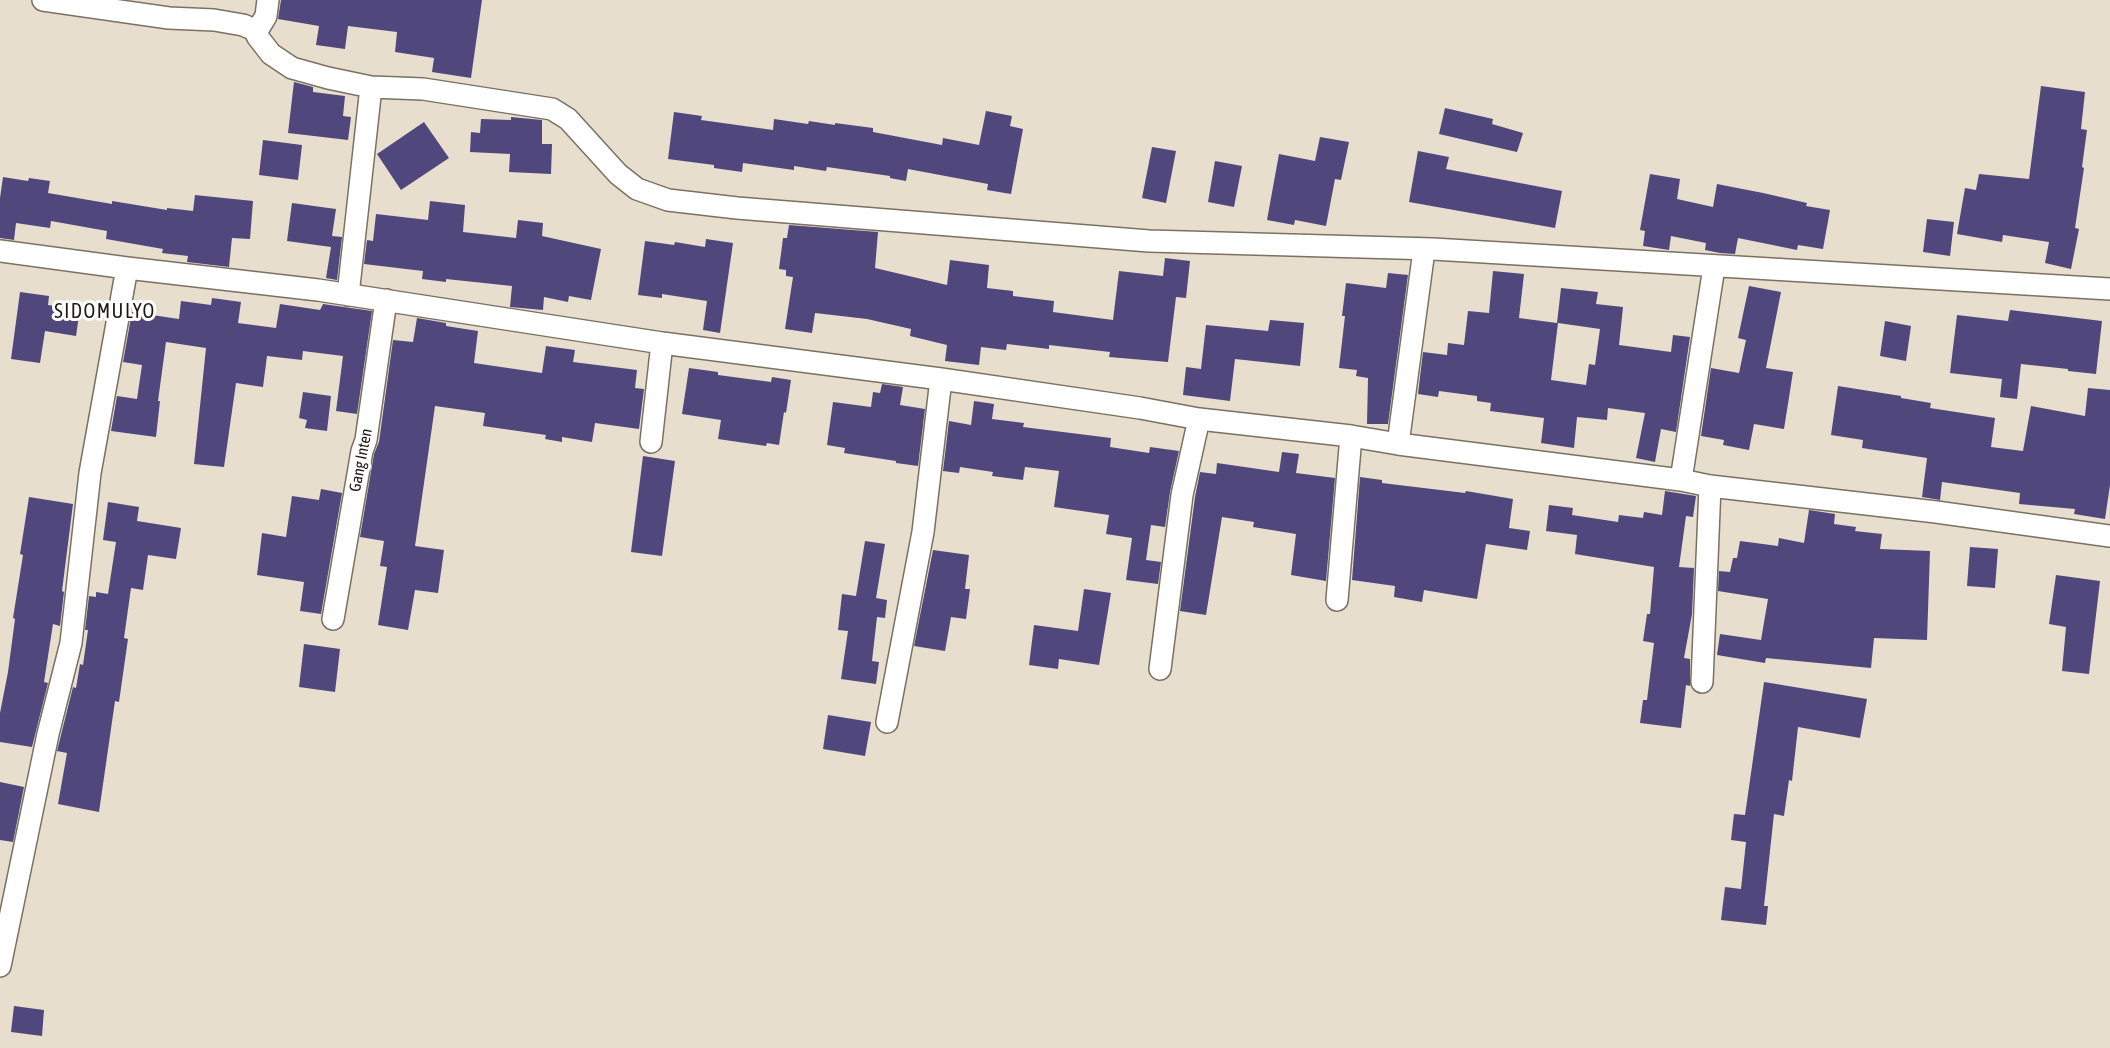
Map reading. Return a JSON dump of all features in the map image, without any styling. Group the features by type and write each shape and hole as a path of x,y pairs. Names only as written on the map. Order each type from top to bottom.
{"street":[{"path":"43,0 66,1 169,18 214,20 243,25 257,31"},
{"path":"268,0 266,16 257,31 257,36 271,54 292,68 370,87 423,89 552,109 568,119 618,174 637,189 668,200 737,208 1149,241 1424,250 2110,289"},
{"path":"348,295 370,87"},
{"path":"1398,444 1424,250"},
{"path":"0,251 309,288 662,343 941,379 1140,408 1199,419 1351,436 1681,480 1710,486 1936,512 2110,536"},
{"path":"1681,480 1714,267"},
{"path":"0,966 48,734 71,643 90,473 127,268"},
{"name":"Gang Inten","path":"333,619 366,440 386,300"},
{"path":"651,442 662,343"},
{"path":"887,722 923,532 941,379"},
{"path":"1160,669 1182,495 1199,419"},
{"path":"1337,600 1351,436"},
{"path":"1702,681 1710,486"}],"building":[{"path":"281,0 482,0 471,78 432,72 434,58 395,52 397,32 348,26 345,49 316,45 319,26 278,19"},
{"path":"294,82 313,87 313,92 345,96 343,116 351,117 348,140 288,133"},
{"path":"2041,86 2085,92 2081,129 2087,130 2082,167 2084,168 2075,228 2079,229 2071,269 2045,263 2049,242 2003,235 2002,242 1957,234 1965,188 1976,190 1979,174 2029,179"},
{"path":"1445,108 1493,119 1492,124 1523,133 1517,152 1439,134"},
{"path":"986,111 1012,116 1010,126 1023,129 1011,194 987,190 988,184 908,169 906,181 890,178 890,176 827,167 826,171 794,166 794,170 743,163 742,172 714,168 714,165 668,159 674,112 702,116 701,120 773,130 774,119 808,124 809,121 873,128 873,132 942,145 943,138 979,145"},
{"path":"511,117 542,120 542,144 552,144 551,174 509,172 510,154 470,152 471,132 480,133 481,119 511,120"},
{"path":"424,122 449,158 401,190 377,154"},
{"path":"1320,137 1349,142 1341,180 1335,179 1326,226 1295,220 1294,225 1267,220 1279,154 1315,161"},
{"path":"263,140 302,145 298,180 259,175"},
{"path":"1152,147 1176,151 1166,203 1142,198"},
{"path":"1418,151 1449,157 1446,169 1562,191 1555,228 1409,202"},
{"path":"1215,161 1242,166 1234,207 1208,202"},
{"path":"1650,174 1680,179 1677,199 1713,207 1717,184 1830,210 1823,249 1798,245 1797,250 1738,238 1735,254 1720,253 1705,250 1706,243 1671,236 1669,250 1643,246 1645,231 1640,230"},
{"path":"3,177 28,181 29,178 50,181 48,193 112,204 112,201 167,210 167,208 193,211 195,195 253,201 250,239 232,238 229,267 187,262 188,256 162,253 163,249 106,239 107,231 51,221 50,228 16,223 14,240 0,238 0,198"},
{"path":"430,201 465,205 463,232 516,238 518,220 543,223 542,236 601,249 591,300 569,296 568,302 544,297 543,310 510,307 512,286 446,279 446,282 422,279 423,271 364,264 367,240 373,241 376,214 428,220"},
{"path":"292,203 336,209 332,236 342,237 337,280 326,278 331,247 287,241"},
{"path":"1927,219 1954,222 1950,256 1923,252"},
{"path":"789,225 878,232 875,268 947,285 950,260 989,265 987,288 1013,291 1013,296 1054,301 1053,312 1113,320 1119,271 1163,276 1165,258 1190,261 1186,298 1176,297 1168,362 1109,357 1110,352 1049,345 1049,349 1007,344 1006,350 981,347 979,365 945,361 947,345 910,336 911,329 867,319 815,313 812,333 785,329 793,277 786,276 786,270 779,269 783,238 787,238"},
{"path":"706,239 733,243 720,333 703,330 707,301 662,294 662,298 638,295 645,241 674,245 675,242 705,247"},
{"path":"1493,271 1524,274 1519,318 1557,323 1561,288 1598,292 1596,304 1623,307 1619,345 1671,352 1673,335 1690,337 1676,432 1661,429 1655,462 1636,458 1645,413 1608,408 1607,420 1577,417 1574,448 1541,443 1544,418 1490,411 1491,403 1477,401 1477,396 1439,391 1438,397 1418,394 1423,352 1447,355 1448,343 1464,345 1468,311 1489,313","holes":["1558,323 1600,329 1595,365 1589,364 1586,385 1551,380"]},
{"path":"1388,273 1408,275 1388,424 1367,424 1368,378 1356,376 1357,370 1339,368 1346,283 1386,288"},
{"path":"1749,286 1781,292 1766,368 1793,372 1784,429 1754,424 1749,450 1723,445 1724,440 1701,436 1711,368 1739,373 1746,340 1738,338"},
{"path":"20,292 49,296 48,305 80,309 76,336 45,331 40,363 11,359"},
{"path":"212,298 241,302 238,323 276,328 280,304 320,310 323,304 372,311 357,414 336,411 343,356 303,351 302,360 267,356 263,387 236,383 224,467 194,464 206,348 166,342 156,437 111,431 117,396 137,399 142,365 123,362 132,312 179,319 181,301 211,305"},
{"path":"2010,310 2102,321 2096,374 2021,364 2017,399 2000,397 2002,379 1950,373 1957,315 2008,321"},
{"path":"417,318 478,331 474,363 542,373 546,346 575,350 573,362 637,370 635,388 644,389 639,429 595,423 592,442 562,437 562,442 545,439 546,435 483,426 485,413 435,406 415,546 444,550 438,593 415,590 408,630 378,625 387,567 380,566 384,541 360,537 374,454 379,442 393,340 413,342"},
{"path":"1270,320 1304,323 1300,366 1235,359 1230,401 1183,395 1186,367 1201,369 1206,325 1268,331"},
{"path":"1885,321 1911,326 1906,361 1880,356"},
{"path":"689,368 718,372 718,375 771,382 772,377 791,380 779,445 767,443 766,446 718,439 721,420 682,414"},
{"path":"882,384 903,387 900,405 925,409 918,466 844,453 845,448 827,445 833,402 871,407 873,392 880,393"},
{"path":"1838,386 1931,403 1930,408 1995,418 1991,447 2023,451 2031,406 2085,416 2088,388 2110,390 2110,485 2105,519 2074,514 2075,509 2019,504 2020,493 1942,482 1940,500 1922,497 1927,458 1862,448 1863,440 1831,435"},
{"path":"303,392 331,396 327,431 305,428 307,420 299,418"},
{"path":"974,401 994,404 992,419 1024,423 1023,427 1111,438 1110,447 1149,453 1150,447 1179,451 1165,527 1151,525 1146,560 1161,562 1158,584 1126,580 1132,538 1106,534 1109,515 1054,507 1059,471 1025,467 1023,480 992,476 993,472 960,467 959,473 943,471 949,421 971,425"},
{"path":"1282,452 1299,454 1296,473 1335,478 1326,581 1291,575 1296,534 1253,527 1254,522 1222,517 1206,615 1180,611 1200,472 1216,474 1217,463 1279,472"},
{"path":"643,456 675,461 662,556 631,552"},
{"path":"1360,477 1382,480 1382,483 1465,493 1466,491 1513,499 1509,528 1530,531 1527,550 1486,544 1477,599 1424,590 1422,602 1394,597 1395,586 1352,580"},
{"path":"321,489 342,493 321,614 300,611 304,582 257,575 262,533 286,537 292,496 319,500"},
{"path":"1665,491 1696,496 1693,517 1686,516 1679,567 1694,568 1692,614 1684,658 1690,659 1690,686 1686,685 1681,728 1640,723 1643,700 1647,700 1654,643 1643,641 1647,614 1650,614 1654,567 1575,554 1577,535 1546,531 1549,505 1573,508 1572,515 1618,522 1619,515 1643,518 1644,512 1662,515"},
{"path":"29,497 73,504 60,626 53,624 44,682 48,683 32,747 0,742 0,713 8,672 15,619 13,618 23,555 20,554"},
{"path":"108,502 139,507 137,521 181,528 176,559 148,555 143,590 131,588 124,638 128,639 119,702 115,701 99,812 58,804 67,753 57,751 73,687 76,688 80,664 83,665 88,630 85,630 89,596 96,597 96,592 108,594 116,542 103,540"},
{"path":"1809,510 1835,514 1834,524 1856,527 1855,531 1882,534 1880,549 1930,551 1927,640 1874,638 1871,668 1766,658 1765,663 1717,655 1720,634 1761,640 1768,599 1718,591 1719,571 1730,572 1733,558 1737,558 1740,541 1778,546 1779,538 1804,543"},
{"path":"865,541 885,544 876,598 887,600 885,618 877,617 872,661 879,662 876,684 841,679 848,631 838,630 842,594 856,596"},
{"path":"1970,547 1998,549 1995,588 1967,586"},
{"path":"933,550 969,555 965,589 970,589 966,619 951,617 945,651 914,646"},
{"path":"2056,575 2100,581 2089,674 2062,671 2066,627 2049,624"},
{"path":"1084,589 1111,593 1099,665 1059,659 1058,669 1029,665 1034,625 1078,631"},
{"path":"304,644 340,649 335,692 299,687"},
{"path":"1764,682 1867,699 1860,738 1798,727 1792,781 1789,780 1784,816 1774,814 1764,906 1768,906 1766,925 1721,920 1725,887 1741,889 1746,842 1731,840 1734,814 1745,815"},
{"path":"828,715 871,722 865,756 823,749"},
{"path":"0,782 24,787 13,842 0,840"},
{"path":"14,1006 44,1010 42,1036 11,1032"}],"district":[{"name":"SIDOMULYO","path":"105,312"}]}
